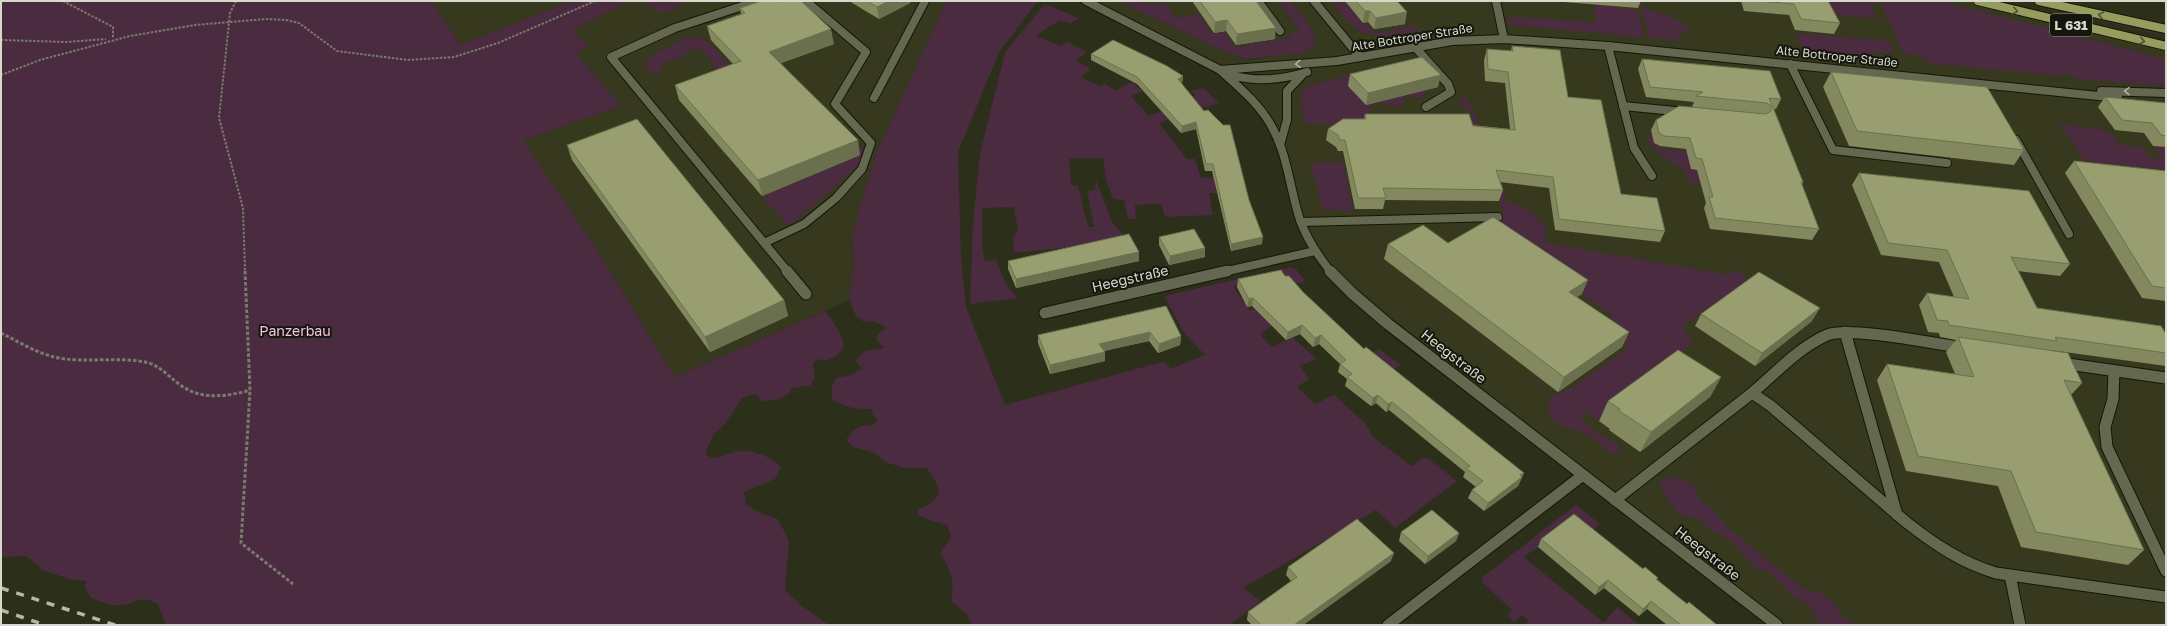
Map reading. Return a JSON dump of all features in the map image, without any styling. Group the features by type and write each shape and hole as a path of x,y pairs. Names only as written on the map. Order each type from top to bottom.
{"main road":[{"name":"L 631","path":"1978,1 2093,30 2166,46"},
{"name":"L 631","path":"2039,1 2166,29"}],"street":[{"path":"758,1 675,28 611,57 806,294"},
{"path":"764,243 804,224 836,198 862,169 871,142 835,104 866,52 806,1"},
{"path":"874,98 925,1"},
{"path":"1086,1 1220,70 1245,78 1266,81 1307,72 1337,61"},
{"path":"1258,1 1280,31"},
{"path":"1314,1 1360,57"},
{"path":"1496,1 1504,39"},
{"name":"Alte Bottroper Straße","path":"1220,70 1337,61 1465,40 1504,39 1608,46 2063,91 2159,102"},
{"path":"1608,46 1623,106 1638,156 1652,176"},
{"path":"1415,47 1451,88 1451,92 1448,95 1426,107"},
{"path":"1790,64 1832,150 1947,163"},
{"name":"Heegstraße","path":"1220,70 1263,112 1274,129 1280,145 1301,222 1315,251 1341,282 1373,312 1777,625"},
{"path":"1280,145 1287,119 1286,94 1294,81 1307,72"},
{"path":"1983,83 1991,97"},
{"name":"Alte Bottroper Straße","path":"2063,91 2166,94"},
{"path":"1623,106 1692,112"},
{"path":"2011,131 2069,234"},
{"path":"1301,222 1498,217"},
{"name":"Heegstraße","path":"1045,313 1315,251"},
{"path":"1845,332 1897,515"},
{"path":"1615,500 1807,348 1829,335 1845,332 1877,335 1976,350"},
{"path":"2053,361 2166,378"},
{"path":"2114,370 2113,399 2105,426 2107,447 2166,571"},
{"path":"1752,393 1771,406 1897,515 1929,540 1973,566 2010,575 2166,597"},
{"path":"1388,625 1583,475"},
{"path":"2010,575 2020,625"}],"path":[{"path":"63,1 113,27 113,38"},
{"path":"236,1 230,13 223,68 219,118 243,208 250,390 241,543 294,584"},
{"path":"1,40 67,42 113,38 168,28 272,19 291,21 307,26 330,48 337,51 392,59 430,60 476,52 595,1"},
{"path":"1,75 48,58 113,38"},
{"path":"1,333 34,350 64,359 145,362 160,368 186,390 208,395 229,396 250,390"}],"shaded area":[{"path":"431,1 571,1 461,45"},
{"path":"630,1 946,1 876,154 852,237 854,262 849,300 675,377 590,239 522,140 621,106 575,52 589,46 572,30"},
{"path":"1088,1 1118,1 1221,50 1251,60 1311,49 1316,42 1312,29 1290,1 1981,1 2166,42 2166,625 1777,625 1381,318 1313,247 1274,129 1219,71"},
{"path":"1143,1 1278,1 1300,32 1288,34 1293,37 1235,47 1212,35 1199,14 1174,18"}],"green space":[{"name":"Panzerbau","path":"1,1 431,1 461,45 571,1 630,1 572,30 589,46 576,53 621,106 523,140 590,239 675,377 825,311 837,328 842,337 844,347 833,358 825,360 817,359 813,364 815,376 811,385 792,388 782,398 774,400 760,401 757,394 742,398 725,424 713,435 705,454 709,457 716,458 740,451 753,452 772,459 781,467 775,479 744,492 746,504 758,512 778,519 789,541 785,590 802,606 829,625 166,625 158,604 151,601 138,600 121,605 105,603 90,597 85,588 86,581 74,580 44,571 26,556 1,557"},
{"path":"643,1 690,1 662,14"},
{"path":"946,1 1038,1 999,52 958,152 961,259 966,307 1005,405 1165,361 1170,369 1205,355 1185,334 1164,296 1291,267 1296,269 1305,281 1292,285 1282,277 1233,286 1249,310 1266,308 1279,320 1260,335 1272,347 1292,337 1317,359 1300,366 1309,379 1297,387 1315,404 1334,395 1365,423 1373,437 1411,466 1426,457 1457,481 1395,528 1376,510 1243,588 1261,601 1230,625 971,625 967,614 951,601 953,587 951,576 940,553 951,537 947,525 918,515 919,509 937,497 938,488 936,482 927,468 904,468 885,462 875,453 853,447 846,440 852,432 863,426 873,425 878,420 873,415 872,409 851,407 832,399 832,387 836,378 852,375 861,368 855,360 865,351 885,348 877,341 877,335 885,328 876,322 864,322 856,316 849,300 854,262 852,237 876,154"},
{"path":"1118,1 1143,1 1151,5 1165,3 1175,18 1199,14 1212,34 1225,32 1235,47 1292,37 1288,33 1300,32 1278,1 1290,1 1312,29 1316,42 1311,49 1300,53 1246,59 1221,50"},
{"path":"1332,1 1344,1 1363,24 1367,24 1375,33 1416,26 1420,30 1388,35 1372,35 1364,33 1357,29 1343,16"},
{"path":"1593,1 1610,1 1612,7 1637,10 1645,37 1509,25 1505,17 1597,22"},
{"path":"1822,1 1940,1 2166,59 2166,86 2077,79 2075,76 2062,74 2062,76 1934,64 1928,62 1922,56 1908,55 1902,50 1880,2 1871,7 1878,19 1834,15"},
{"path":"2015,1 2166,35 2166,36"},
{"path":"1045,4 1079,18 1070,24 1060,20 1035,36 1061,46 1067,42 1087,52 1076,61 1091,69 1080,77 1100,86 1104,83 1115,91 1131,82 1143,91 1131,96 1149,116 1169,109 1175,117 1159,123 1187,159 1195,159 1201,178 1228,177 1217,193 1209,193 1213,215 1165,217 1161,204 1135,205 1136,219 1128,219 1124,200 1113,199 1106,180 1103,158 1069,159 1071,185 1078,186 1088,227 1094,227 1087,190 1095,190 1096,180 1112,222 1125,237 1086,245 1015,253 1012,239 1018,231 1014,207 982,208 982,246 985,261 996,260 1006,284 1017,298 970,304 973,222 980,153 1005,52"},
{"path":"1640,5 1645,6 1646,10 1678,20 1687,28 1690,34 1678,32 1681,40 1650,38"},
{"path":"1795,33 1888,41 1894,50 1892,53 1874,52 1877,59 1805,53"},
{"path":"686,37 709,42 732,66 718,70 714,68 714,62 708,59 707,54 694,48 687,52 685,56 662,63 661,71 650,73 646,70 648,66 643,65 647,60"},
{"path":"1369,70 1420,70 1438,87 1425,90 1425,99 1405,95 1403,107 1375,102 1363,125 1305,124 1300,97 1303,90 1312,85"},
{"path":"798,84 869,156 789,227 762,196 860,155"},
{"path":"1203,88 1219,103 1197,109 1187,97 1194,97 1195,94 1188,92"},
{"path":"1466,97 1475,114 1508,204 1512,203 1529,210 1546,228 1545,243 1730,275 1731,271 1744,274 1746,281 1742,286 1717,301 1682,326 1693,343 1597,420 1584,411 1582,420 1599,434 1619,445 1619,453 1610,454 1592,437 1585,433 1566,428 1555,422 1550,416 1547,408 1550,403 1550,396 1569,390 1628,348 1578,312 1609,321 1613,318 1612,316 1582,295 1570,292 1504,226 1502,220 1503,210 1469,109 1461,108 1458,101"},
{"path":"2059,123 2097,129 2111,133 2120,145 2143,148 2149,157 2163,159 2153,146 2166,147 2166,170 2085,161"},
{"path":"1646,134 1653,136 1654,143 1661,149 1792,162 1691,169 1697,170 1701,185 1690,182 1684,170 1652,148"},
{"path":"1343,162 1353,211 1323,210 1311,163"},
{"path":"1379,349 1401,365 1387,374 1364,356"},
{"path":"1667,477 1678,478 1688,482 1696,490 1699,500 1712,509 1731,531 1742,538 1764,558 1803,588 1822,594 1835,604 1841,616 1857,625 1817,623 1814,612 1804,602 1791,595 1771,573 1757,568 1743,555 1735,544 1726,537 1714,532 1697,517 1688,517 1677,514 1662,491 1660,482"},
{"path":"1576,505 1600,524 1587,535 1538,547 1524,557 1604,623 1617,607 1639,625 1524,625 1529,621 1522,615 1514,622 1507,616 1512,610 1481,581 1483,579 1481,578"}],"building":[{"path":"761,1 801,1 831,29 769,52 858,140 758,180 675,85 741,61 707,26 745,13 740,8"},
{"path":"867,1 889,1 877,7"},
{"path":"1200,1 1256,1 1276,28 1237,34 1227,20 1215,22"},
{"path":"1356,1 1397,1 1407,12 1376,18 1370,11 1365,11"},
{"path":"1758,1 1828,1 1840,23 1801,19 1794,4"},
{"path":"1113,40 1167,66 1183,76 1178,79 1204,111 1208,110 1223,125 1230,125 1249,200 1263,237 1231,244 1213,164 1206,164 1196,122 1182,126 1137,77 1091,54"},
{"path":"1512,46 1560,50 1568,97 1601,100 1621,194 1657,198 1665,231 1559,219 1553,177 1496,170 1503,190 1383,188 1386,198 1358,198 1345,140 1340,140 1338,135 1328,129 1343,119 1366,119 1365,114 1469,114 1473,126 1515,130 1508,72 1488,69 1487,49 1513,51"},
{"path":"1422,57 1441,75 1368,93 1350,74"},
{"path":"1642,59 1770,71 1781,99 1769,98 1803,182 1801,182 1819,229 1715,218 1709,197 1713,197 1702,159 1696,158 1690,138 1664,136 1659,133 1656,120 1679,106 1766,114 1771,111 1771,106 1767,103 1696,96 1703,92 1650,87"},
{"path":"1831,72 1987,87 2024,150 1857,131"},
{"path":"2105,97 2166,103 2166,136 2161,135 2152,123 2122,120"},
{"path":"637,119 784,300 705,337 567,145"},
{"path":"2074,161 2166,171 2166,288 2152,286"},
{"path":"1859,173 2029,191 2070,264 2011,257 2037,308 2161,326 2166,334 2166,353 2055,337 2057,341 1949,325 1948,321 1937,320 1927,293 1969,299 1947,250 1888,243"},
{"path":"1493,217 1588,280 1569,292 1629,332 1564,377 1388,244 1423,225 1448,243"},
{"path":"1194,229 1205,248 1170,256 1159,237"},
{"path":"1129,234 1139,252 1016,279 1008,261"},
{"path":"1281,270 1285,276 1289,276 1303,292 1364,349 1366,347 1524,473 1520,475 1522,477 1488,503 1472,490 1483,481 1466,468 1470,466 1392,402 1388,404 1378,395 1373,398 1347,377 1352,374 1340,364 1346,360 1321,335 1315,338 1302,325 1288,332 1253,298 1249,299 1238,279"},
{"path":"1759,272 1820,308 1762,353 1701,314"},
{"path":"1166,306 1181,336 1159,344 1150,332 1099,344 1105,352 1050,365 1038,335"},
{"path":"1958,337 2068,353 2082,383 2064,380 2144,550 2036,532 2011,471 1918,456 1887,364 1974,377"},
{"path":"1678,350 1721,377 1651,432 1618,410 1620,409 1608,401"},
{"path":"1432,510 1459,533 1428,556 1401,532"},
{"path":"1574,514 1643,569 1645,567 1658,578 1656,579 1687,604 1689,602 1717,625 1681,625 1651,601 1643,609 1608,580 1599,587 1541,539"},
{"path":"1357,519 1394,553 1294,625 1261,625 1248,612 1297,577 1288,567"}],"railway":[{"path":"1,588 115,625"},
{"path":"1,610 45,625"}]}
